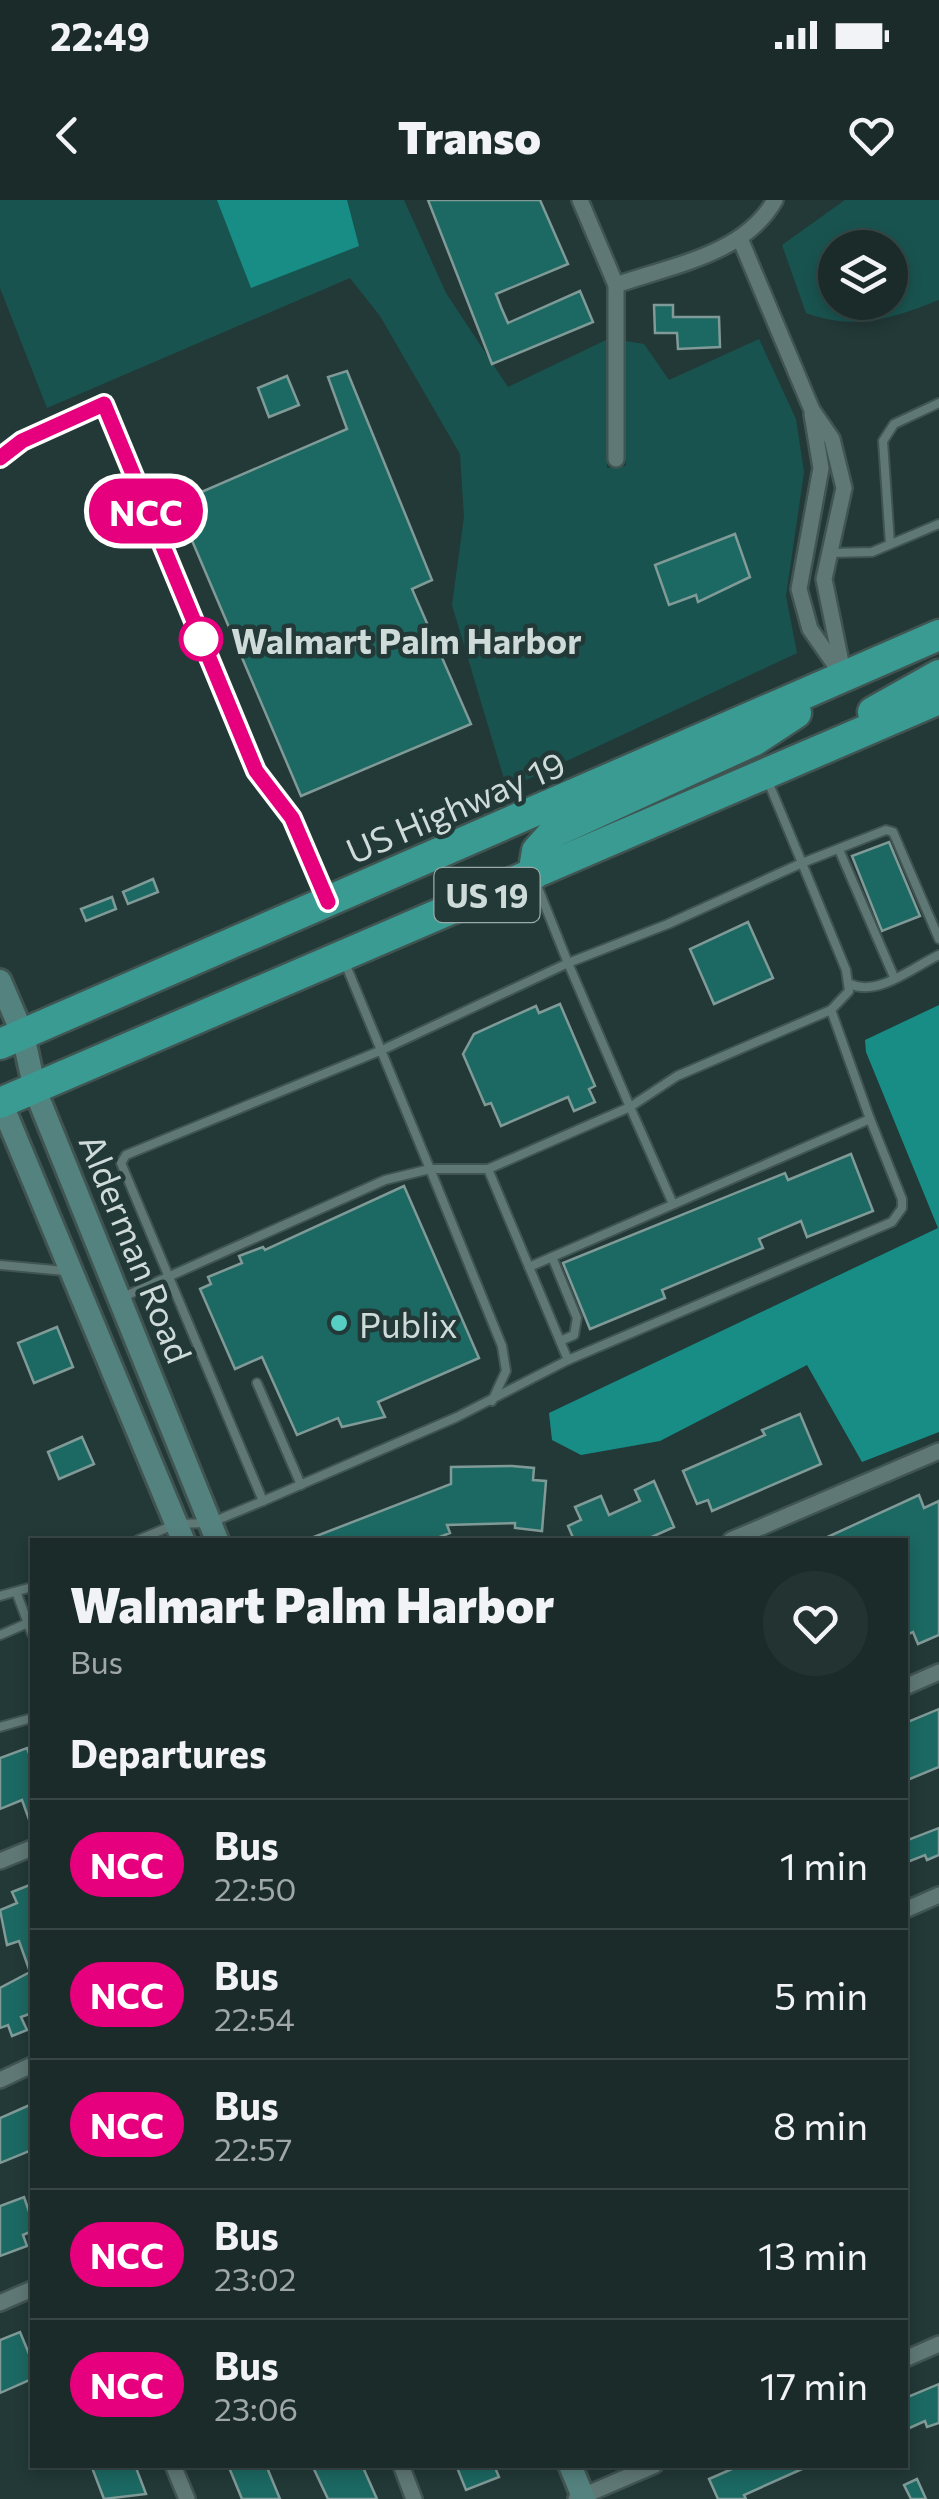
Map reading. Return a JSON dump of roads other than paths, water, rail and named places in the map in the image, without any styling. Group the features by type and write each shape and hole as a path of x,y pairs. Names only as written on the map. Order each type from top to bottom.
{"highway":[{"name":"US Highway 19","path":"11,1040 939,635"},
{"path":"828,748 888,702 939,675"},
{"path":"532,876 537,852 554,832 756,740 781,726 836,681"},
{"name":"US 19","path":"0,1101 35,1090 343,959 939,700"}],"street":[{"path":"580,200 616,285 616,459"},
{"path":"616,285 741,240 762,223 775,200"},
{"path":"741,240 812,410 832,439 844,488 824,579 836,681"},
{"path":"812,410 821,468 799,589 810,629 836,681"},
{"name":"Alderman Road","path":"0,980 11,1040 35,1090 213,1531"},
{"name":"Alderman Road","path":"0,1101 180,1532"},
{"path":"735,1538 939,1451"},
{"path":"908,1686 939,1672"},
{"path":"0,1861 30,1849"},
{"path":"908,1909 939,1895"},
{"path":"0,2080 30,2067"},
{"path":"0,2302 30,2289"},
{"path":"908,2358 939,2344"},
{"path":"174,2468 188,2499"},
{"path":"402,2468 414,2499"},
{"path":"571,2468 580,2498 648,2468"}],"lane":[{"path":"0,458 22,441 104,404 256,771 292,818 328,902"},
{"path":"890,544 883,441 887,432 939,404"},
{"path":"829,552 860,554 939,524"},
{"path":"766,775 850,984 864,990 939,955"},
{"path":"263,1501 121,1163 126,1154 382,1050 568,962 652,931 886,830 892,832 939,939"},
{"path":"840,852 894,976"},
{"path":"532,876 673,1204"},
{"path":"343,959 502,1346 506,1370 492,1401"},
{"path":"120,1299 385,1180 430,1169 488,1168 630,1107 677,1076 830,1010 850,984"},
{"path":"148,1538 213,1531 263,1501 492,1401 520,1382 568,1360 892,1222 902,1208 902,1199 830,1010"},
{"path":"528,1267 870,1119"},
{"path":"488,1168 568,1360"},
{"path":"552,1257 577,1318 574,1335 560,1342"},
{"path":"0,1265 70,1271"},
{"path":"506,1370 520,1382"},
{"path":"257,1383 301,1485"},
{"path":"0,1596 30,1588"},
{"path":"0,1635 30,1622 16,1594"},
{"path":"0,1727 30,1719"}],"place":[{"name":"Walmart Palm Harbor","path":"201,639"},
{"name":"Publix","path":"339,1323"}]}
